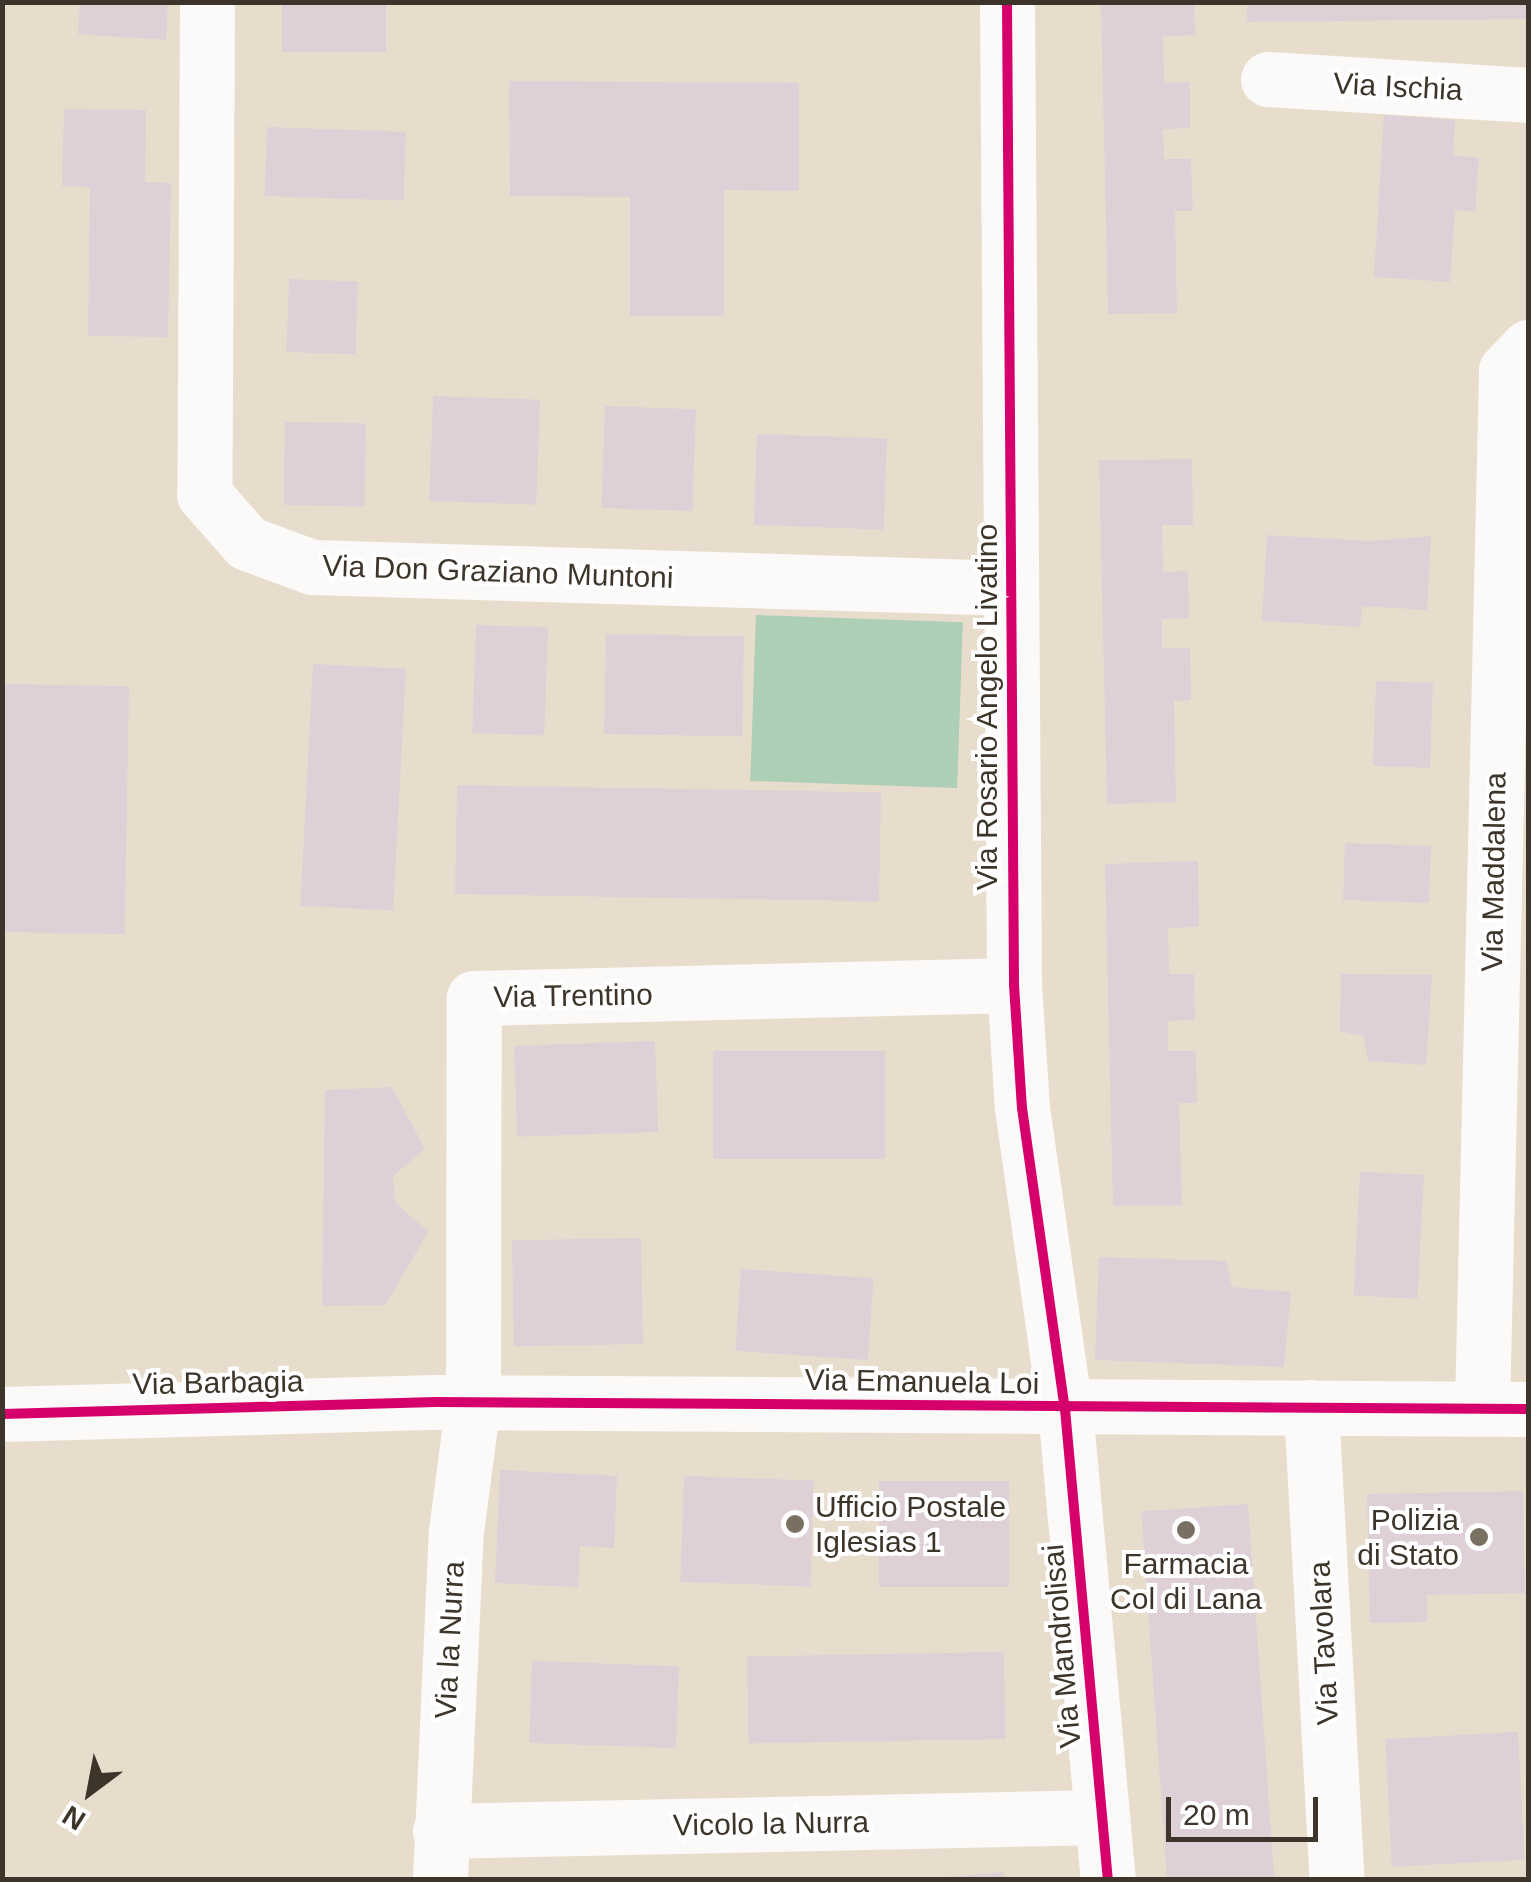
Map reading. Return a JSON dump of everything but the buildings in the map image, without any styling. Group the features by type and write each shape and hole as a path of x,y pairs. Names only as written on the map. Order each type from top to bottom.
{"street":[{"name":"Via Don Graziano Muntoni","path":"207,2 204,494 247,543 312,567 1011,588"},
{"name":"Via Rosario Angelo Livatino","path":"1007,2 1014,986 1022,1108 1065,1408"},
{"name":"Via Ischia","path":"1268,79 1528,95"},
{"name":"Via Maddalena","path":"1505,1408 1506,370 1528,347"},
{"name":"Via Trentino","path":"454,1402 474,998 1014,986"},
{"name":"Via Emanuela Loi","path":"454,1402 1505,1408"},
{"name":"Via Barbagia","path":"2,1414 454,1402"},
{"name":"Via la Nurra","path":"440,1855 456,1531 454,1402"},
{"name":"Via Mandrolisai","path":"1065,1408 1108,1880"},
{"name":"Via Tavolara","path":"1311,1408 1336,1880"},
{"name":"Vicolo la Nurra","path":"440,1855 1102,1817"}],"green space":[{"path":"756,615 963,622 957,788 750,781"}],"cycle path":[{"path":"1007,2 1014,985 1022,1108 1065,1409 1108,1880"},
{"path":"2,1414 436,1402 1528,1409"}],"place":[{"name":"Ufficio Postale Iglesias 1","path":"795,1524"},
{"name":"Farmacia Col di Lana","path":"1186,1530"},
{"name":"Polizia di Stato","path":"1479,1537"}]}
